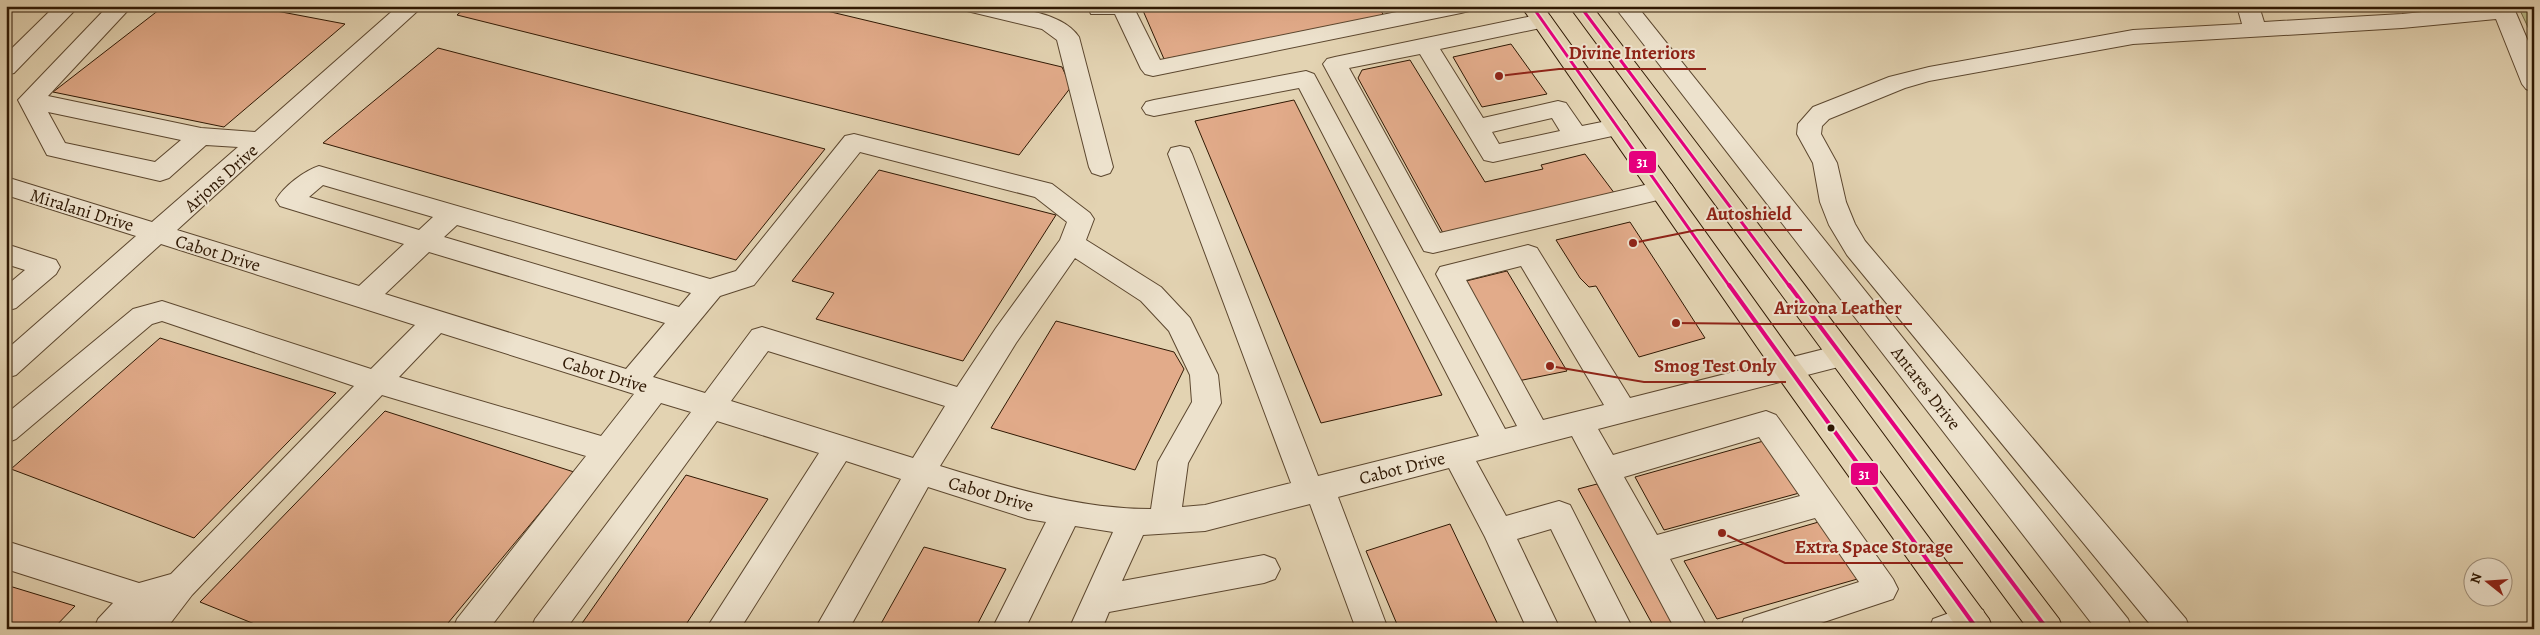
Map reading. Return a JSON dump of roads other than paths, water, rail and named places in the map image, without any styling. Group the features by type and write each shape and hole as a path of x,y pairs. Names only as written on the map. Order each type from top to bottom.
{"main road":[{"path":"1580,6 2046,629"},
{"path":"1537,14 1788,369 1964,626"}],"street":[{"path":"11,58 68,6"},
{"path":"30,100 121,6"},
{"name":"Arjons Drive","path":"6,368 412,6"},
{"path":"975,6 1050,24 1068,37 1101,167"},
{"path":"1098,6 1099,9 1122,7 1153,69 1461,6"},
{"name":"Antares Drive","path":"1625,6 2116,629"},
{"path":"2248,6 2255,31"},
{"path":"2174,629 1856,248 1842,225 1833,202 1825,163 1809,134 1810,124 1821,113 1898,82 1929,74 2133,37 2255,31 2503,9 2534,84"},
{"path":"1536,434 1334,64 1426,45 1537,14"},
{"path":"1426,45 1494,154 1617,127"},
{"path":"1154,108 1306,79 1497,443"},
{"path":"30,100 56,149 160,172 201,136"},
{"path":"30,100 201,136 262,141"},
{"path":"469,629 607,450 685,319 710,289 745,278 854,142 1043,190 1081,219 1072,243 964,401 920,472 831,629"},
{"path":"1180,154 1372,629"},
{"path":"685,319 289,200 319,175 710,289"},
{"name":"Miralani Drive","path":"6,186 158,234"},
{"path":"1433,244 1662,190"},
{"path":"364,298 452,214"},
{"name":"Cabot Drive","path":"158,234 1028,506 1133,522 1165,522 1205,518 1840,356"},
{"path":"1072,243 1150,294 1180,325 1204,374 1207,403 1173,462 1165,522"},
{"path":"6,254 47,267 6,301"},
{"path":"1449,274 1528,255 1623,411"},
{"path":"6,431 143,316 162,311 378,382 607,450"},
{"path":"146,629 182,585 435,321"},
{"path":"547,629 762,338 964,401"},
{"path":"1579,422 1692,629"},
{"path":"1605,470 1766,423 1882,589 1756,629"},
{"path":"722,629 839,447"},
{"path":"1457,454 1498,531 1544,629"},
{"path":"1650,551 1822,503"},
{"path":"1008,629 1066,512"},
{"path":"1498,531 1558,514 1618,629"},
{"path":"1085,629 1133,522"},
{"path":"6,555 139,597"},
{"path":"1098,600 1264,569"},
{"path":"110,629 139,597 182,585"}],"place":[{"name":"Divine Interiors","path":"1499,76"},
{"name":"Autoshield","path":"1633,243"},
{"name":"Arizona Leather","path":"1676,323"},
{"name":"Smog Test Only","path":"1550,366"},
{"name":"Extra Space Storage","path":"1722,533"}]}
